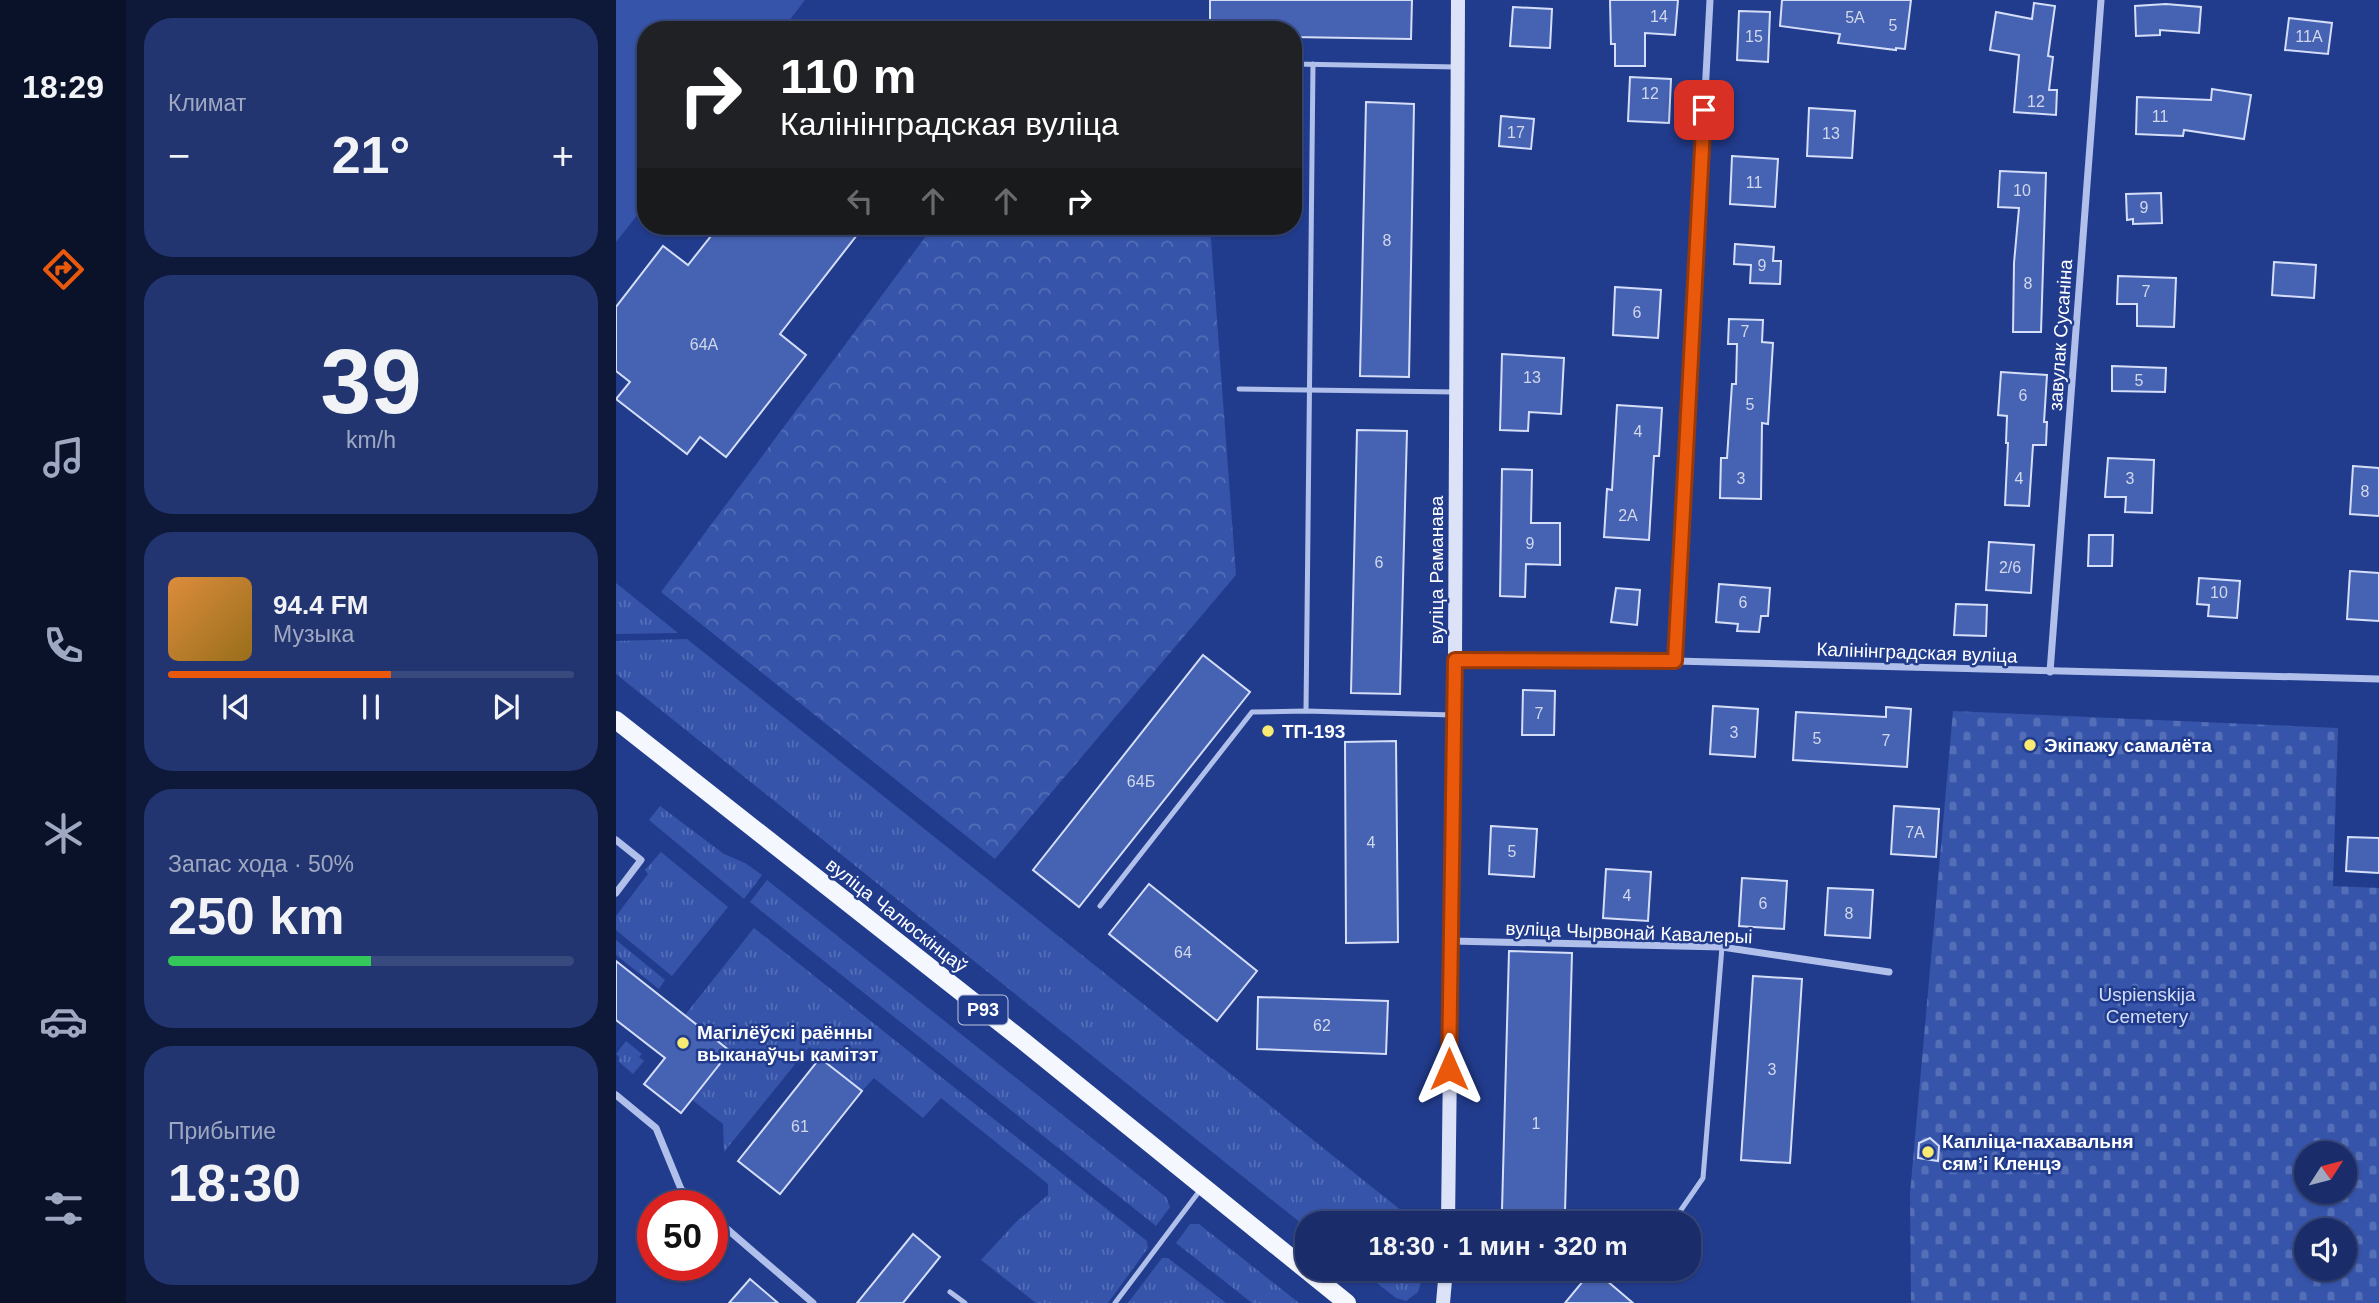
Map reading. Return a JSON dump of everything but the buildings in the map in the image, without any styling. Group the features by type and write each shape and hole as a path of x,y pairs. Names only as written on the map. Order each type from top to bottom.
{"main road":[{"name":"вуліца Раманава","path":"1448,1211 1455,660 1458,0"},
{"name":"вуліца Чалюскінцаў","path":"616,720 1347,1303"},
{"path":"1443,1303 1445,1281"}],"street":[{"path":"1675,661 1710,0"},
{"name":"завулак Сусаніна","path":"2050,672 2101,0"},
{"name":"Калінінградская вуліца","path":"1455,660 1675,661 2379,679"},
{"path":"616,840 641,860 616,893"},
{"name":"вуліца Чырвонай Кавалерыі","path":"1450,941 1722,947 1889,972"},
{"path":"616,1095 656,1128 682,1190"},
{"path":"728,1230 813,1303"}],"lane":[{"path":"1302,64 1457,67"},
{"path":"1306,710 1314,64"},
{"path":"1238,389 1456,392"},
{"path":"1100,906 1252,712 1306,710 1453,715"},
{"path":"1680,1211 1703,1178 1722,947"},
{"path":"1115,1303 1203,1186"},
{"path":"950,1292 965,1303"}],"green space":[{"path":"616,0 805,0 789,21 637,21 637,215 616,242"},
{"path":"927,235 1211,235 1236,575 995,859 661,592"},
{"path":"616,583 678,633 616,634"},
{"path":"687,639 1402,1211 1295,1211 1295,1218 616,674 616,641"},
{"name":"Uspienskija Cemetery","path":"1953,711 2338,728 2333,886 2379,888 2379,1303 1911,1303 1910,1194"},
{"path":"660,806 724,854 745,863 762,875 744,899 649,820"},
{"path":"661,852 728,907 672,976 616,930 616,916 648,874 645,870"},
{"path":"767,880 1166,1197 1170,1207 1156,1226 750,902"},
{"path":"754,928 1147,1241 1148,1248 1108,1303 1036,1303 981,1260 1016,1222 1048,1195 1048,1184 941,1098 923,1118 874,1078 862,1091 809,1047 724,1152 723,1124 691,1099 730,1051 685,1015"},
{"path":"616,940 665,980 659,989 616,955"},
{"path":"626,1041 642,1054 639,1057 644,1061 633,1074 618,1061 620,1058 616,1054"},
{"path":"1190,1224 1199,1224 1299,1303 1252,1303 1176,1243"},
{"path":"1162,1258 1168,1258 1226,1303 1128,1303"},
{"path":"1374,1281 1421,1281 1418,1292 1406,1301 1396,1298"}],"place":[{"name":"ТП-193","path":"1268,731"},
{"name":"Экіпажу самалёта","path":"2030,745"},
{"name":"Магілёўскі раённы выканаўчы камітэт","path":"683,1043"},
{"name":"Капліца-пахавальня сямʼі Кленцэ","path":"1928,1152"}],"route":[{"path":"1449,1069 1455,660 1675,661 1704,110"}]}
